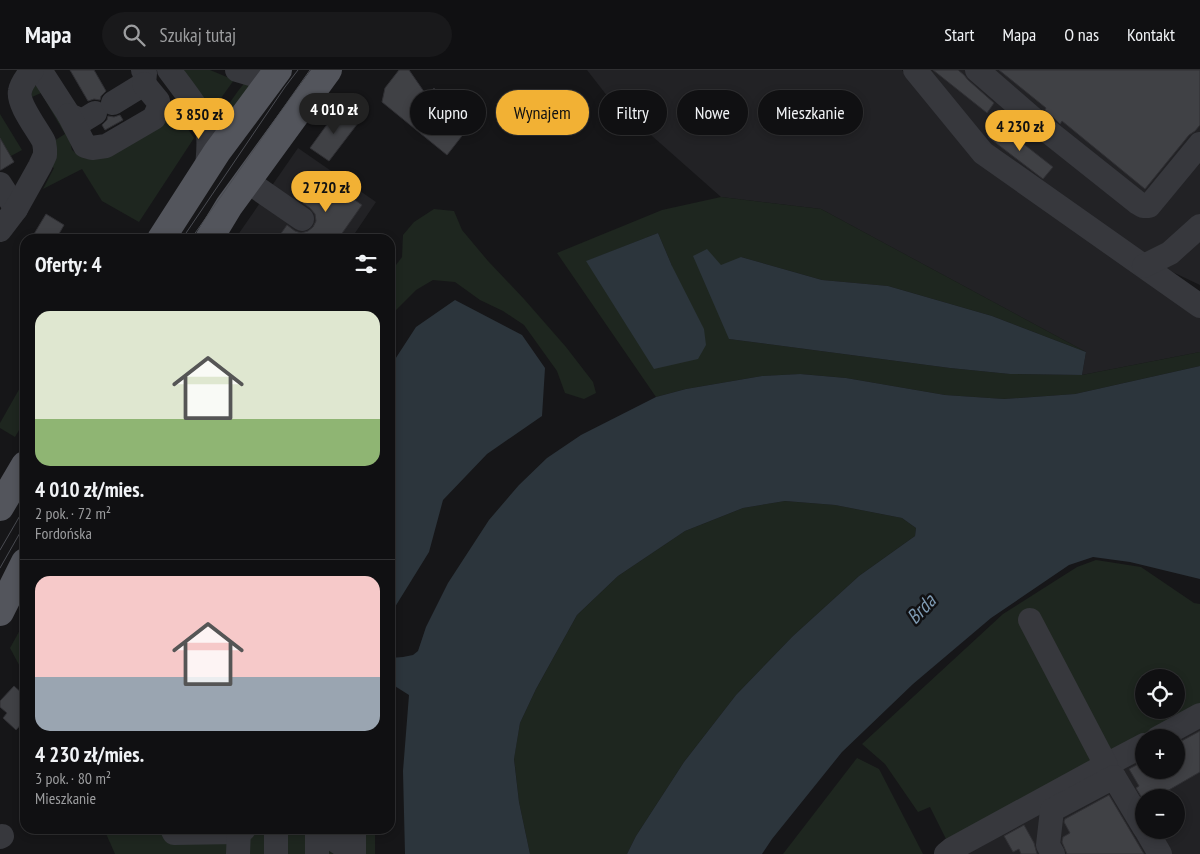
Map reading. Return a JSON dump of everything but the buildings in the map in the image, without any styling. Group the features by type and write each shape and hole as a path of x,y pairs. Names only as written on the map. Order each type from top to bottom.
{"main road":[{"path":"164,234 217,152 278,70"},
{"path":"212,234 229,206 328,70"},
{"path":"0,507 20,473"},
{"path":"0,612 20,572"}],"street":[{"path":"0,230 16,209 45,155 46,148 44,142 19,96 20,88 32,70"},
{"path":"40,70 69,115 86,146 92,148 106,146 154,118 159,107 158,101 143,77 104,108 82,121 69,115"},
{"path":"169,70 207,128 209,148 207,167"},
{"path":"237,70 254,75 268,70"},
{"path":"915,70 983,153 1200,306"},
{"path":"977,70 1045,129 1143,206 1149,206 1200,144"},
{"path":"247,181 302,218"},
{"path":"0,184 16,209"},
{"path":"1144,266 1170,254 1200,226"},
{"path":"1030,620 1110,771 1135,812"},
{"path":"1174,729 1200,715"},
{"path":"1054,854 1048,845 1052,810 1135,752"},
{"path":"946,854 952,849 1110,771"},
{"path":"196,834 240,836"},
{"path":"276,834 276,854"},
{"path":"317,854 318,834"},
{"path":"326,834 354,853"},
{"path":"354,834 354,853"},
{"path":"1151,839 1160,854"}],"shaded area":[{"path":"176,70 210,70 234,80 208,116"},
{"path":"587,70 902,70 945,123 1200,313 1200,352 1082,375 1086,352 821,209 721,197 651,135 667,135 667,90 603,90"},
{"path":"927,70 1200,70 1200,285 1162,267 993,151"},
{"path":"152,75 194,138 139,222 102,201 82,169 43,189 54,168 50,165 54,141 65,134 41,93 32,97 31,89 37,86 68,133 72,150 79,156 89,158 159,121"},
{"path":"256,80 215,138 212,128 238,91 246,81"},
{"path":"0,114 22,150 11,156 0,138"},
{"path":"298,148 376,202 354,234 238,234"},
{"path":"721,197 821,209 1086,352 992,316 888,286 822,280 741,257 729,339 1010,374 1082,375 1200,352 1200,366 1075,394 1004,399 945,395 846,378 800,374 762,376 686,389 656,397 557,253 662,210","holes":["658,233 672,266 587,261"]},
{"path":"434,209 454,211 462,230 566,347 593,382 596,393 584,399 565,393 557,371 524,325 503,311 480,300 455,282 433,280 416,290 395,311 395,266 402,257 403,235 414,222"},
{"path":"20,388 20,428 15,437 0,428 0,423"},
{"path":"785,501 835,505 902,518 916,528 915,536 859,576 793,636 736,695 684,762 636,836 627,854 530,854 519,802 514,758 520,723 536,689 577,615 618,576 685,531 743,508"},
{"path":"1096,560 1141,567 1194,603 1200,604 1200,719 1180,729 1135,729 1135,752 949,845 930,807 918,812 885,764 862,744 1003,614 1077,567"},
{"path":"20,630 20,667 10,648"},
{"path":"1200,719 1200,854 953,854 1135,755 1135,779 1185,779 1185,731"},
{"path":"857,758 879,769 923,854 783,854"},
{"path":"106,834 375,834 375,854 115,854"}],"water":[{"path":"658,233 672,266 704,329 706,345 698,359 654,369 586,261"},
{"path":"707,249 721,265 741,257 822,280 888,286 992,316 1086,352 1082,375 1010,374 950,368 729,339 693,256"},
{"path":"455,300 522,335 545,368 542,416 487,454 443,500 429,552 395,607 395,359 416,327"},
{"name":"Brda","path":"1200,366 1200,579 1130,562 1093,557 1069,565 991,618 913,684 842,752 762,854 627,854 636,836 684,762 736,695 793,636 859,576 915,536 916,528 902,518 835,505 785,501 743,508 685,531 618,576 577,615 536,689 520,723 514,759 519,802 530,854 405,854 403,771 409,695 395,686 395,658 413,655 418,651 426,627 448,583 489,520 519,485 547,458 581,435 656,397 686,389 762,376 800,374 846,378 945,395 1004,399 1075,394"}],"tram line":[{"path":"185,234 298,70"},
{"path":"195,234 310,70"},
{"path":"0,550 20,516"},
{"path":"0,568 20,533"}]}
